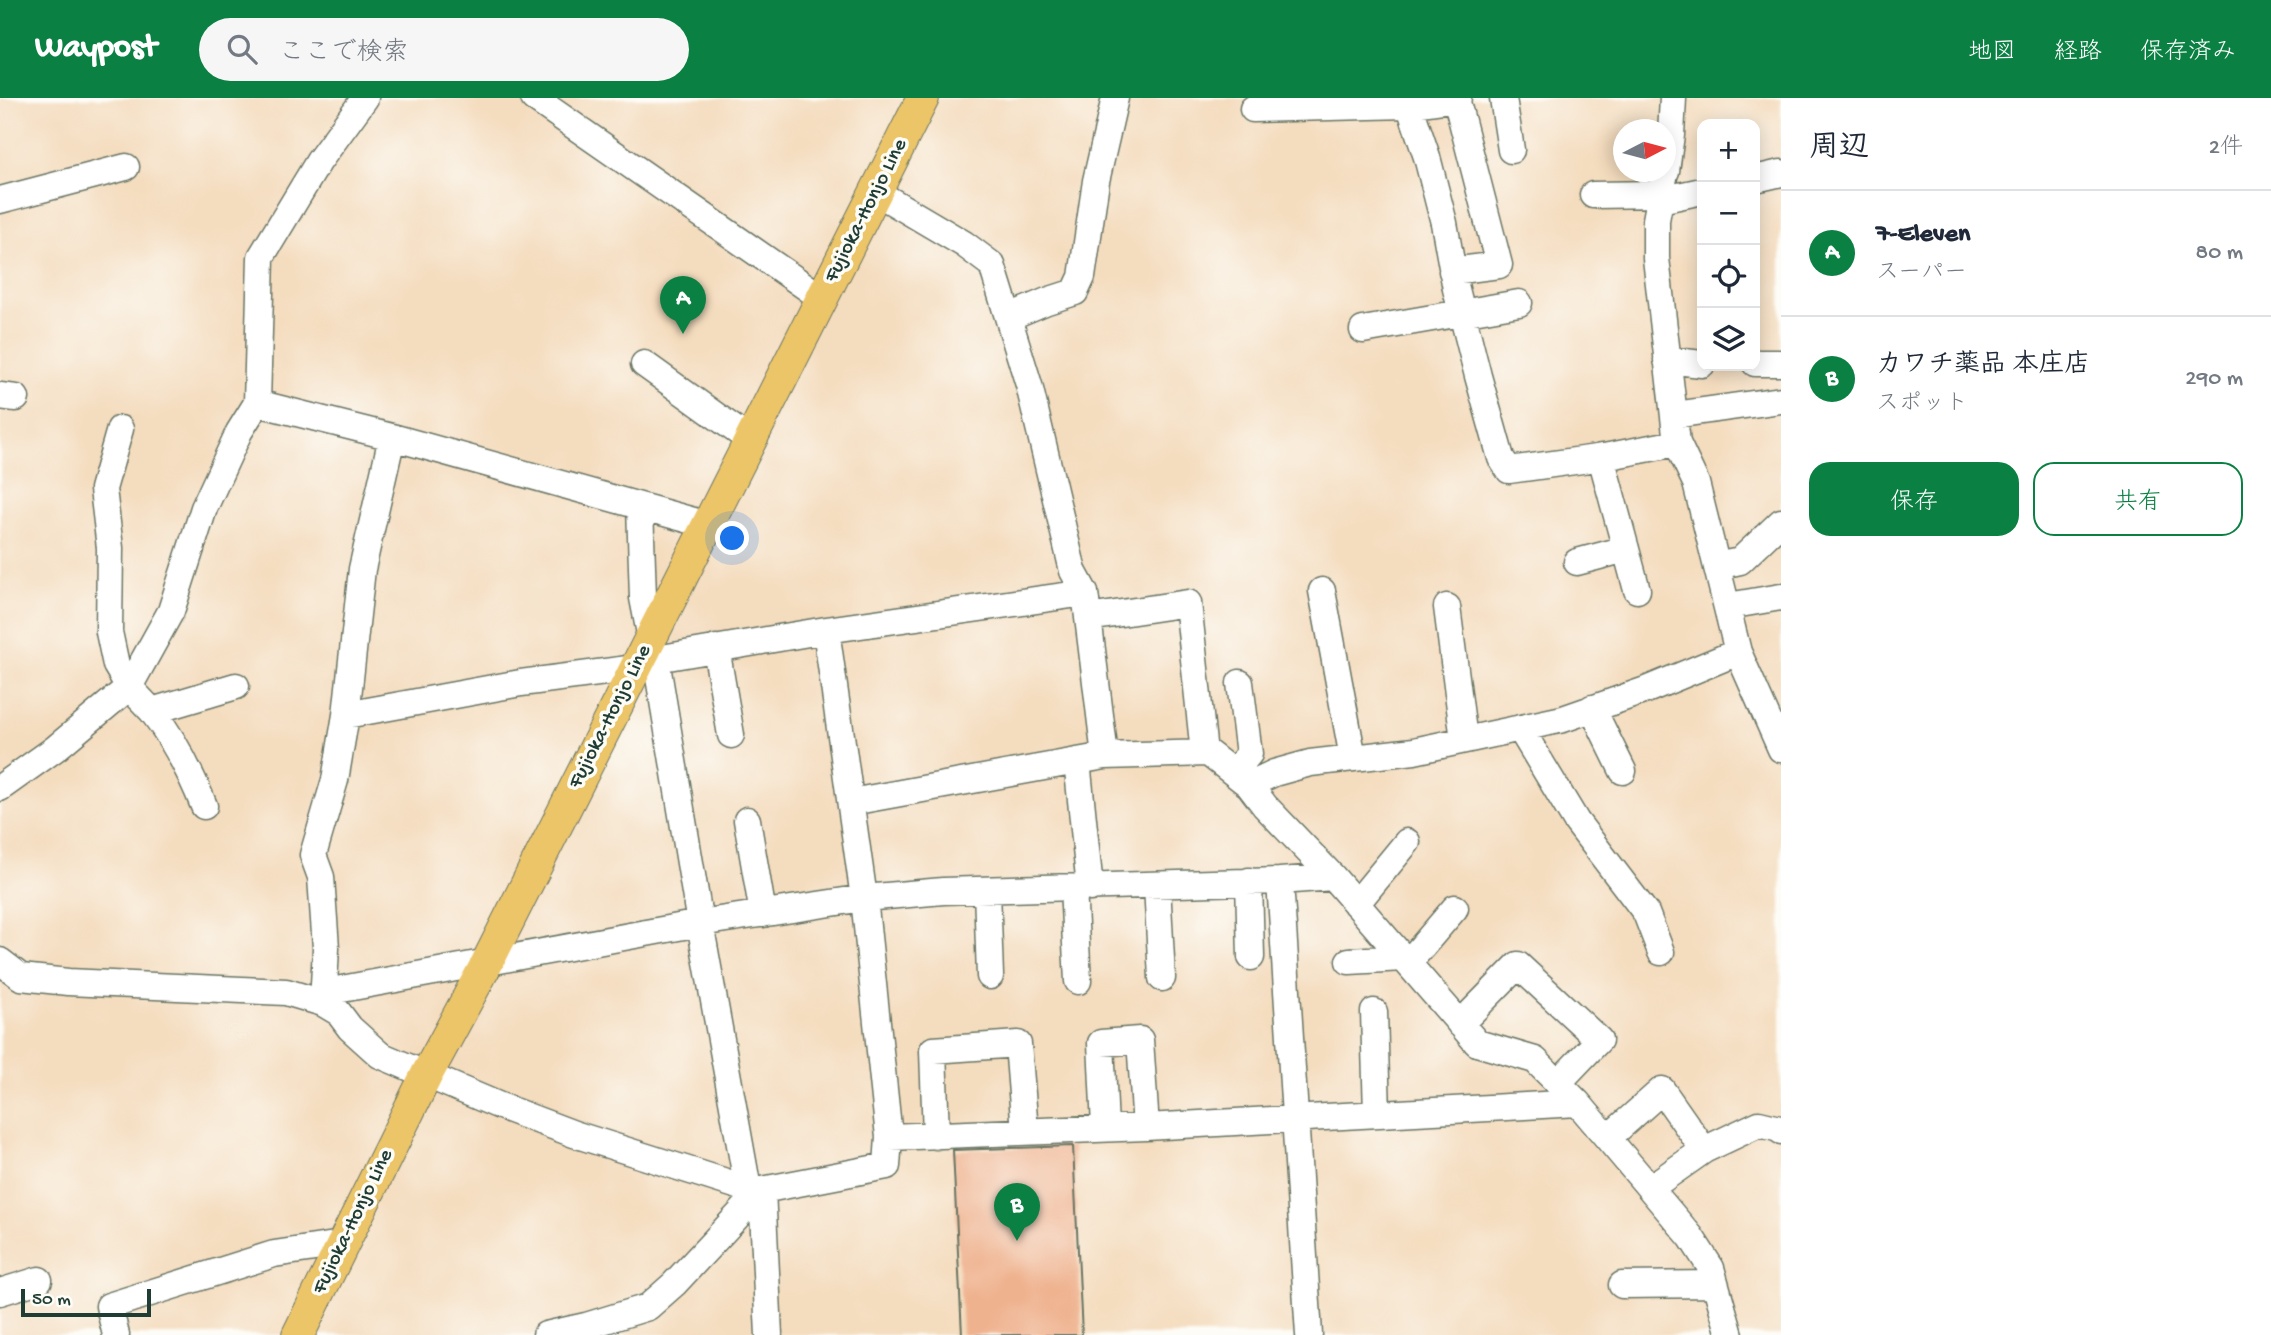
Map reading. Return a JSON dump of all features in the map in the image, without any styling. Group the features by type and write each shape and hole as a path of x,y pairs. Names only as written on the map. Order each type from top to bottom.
{"main road":[{"name":"Fujioka-Honjo Line","path":"298,1335 427,1074 647,655 708,525 923,98"}],"street":[{"path":"0,788 65,741 129,687 171,611 204,508 239,432 257,403 261,257 319,161 365,98"},
{"path":"534,98 822,298"},
{"path":"1009,317 1075,292 1082,277 1096,181 1115,98"},
{"path":"1253,110 1457,98 1499,265 1452,271"},
{"path":"1503,98 1511,150"},
{"path":"1673,98 1671,135 1656,220 1656,258 1677,443 1696,483 1738,652 1781,749"},
{"path":"1408,102 1427,157 1462,312 1502,458 1509,470 1677,443"},
{"path":"0,200 126,167"},
{"path":"1760,178 1781,173"},
{"path":"1593,195 1663,184 1697,190"},
{"path":"876,192 964,244 992,265 1029,384 1073,571 1086,606 1105,757"},
{"path":"1363,330 1518,303"},
{"path":"1667,360 1697,363"},
{"path":"1760,363 1781,363"},
{"path":"644,364 751,441"},
{"path":"1674,415 1781,400"},
{"path":"257,403 392,437 708,525"},
{"path":"120,429 103,489 110,548 109,632 116,665 129,687 169,733 189,768 204,806"},
{"path":"323,1003 325,936 321,877 313,855 335,780 346,715 362,569 392,437"},
{"path":"1601,457 1637,590"},
{"path":"640,506 647,655 755,1190 769,1335"},
{"path":"1717,566 1740,561 1781,523"},
{"path":"1577,562 1626,549"},
{"path":"1322,591 1353,758"},
{"path":"1728,606 1781,597"},
{"path":"346,715 647,655 716,648 826,631 1086,606 1188,603 1204,753"},
{"path":"1447,607 1464,740"},
{"path":"0,961 21,977 68,982 286,992 323,1003 338,1012 350,1028 380,1055 574,1134 755,1190 887,1166 889,1137 864,898 826,631"},
{"path":"716,648 731,735"},
{"path":"1241,778 1298,766 1415,751 1563,719 1646,690 1738,652"},
{"path":"1240,683 1249,754 1241,778"},
{"path":"152,712 236,686"},
{"path":"1592,708 1623,771"},
{"path":"1520,728 1576,821 1646,913 1661,952"},
{"path":"851,802 1105,757 1204,753 1220,760 1241,778 1333,877 1477,1043 1535,1060 1578,1103 1691,1237 1710,1268 1730,1335"},
{"path":"1077,761 1082,888 1078,981"},
{"path":"747,820 763,914"},
{"path":"1356,904 1407,842"},
{"path":"323,1003 331,991 700,923 864,898 943,891 1333,877"},
{"path":"1249,881 1251,957"},
{"path":"1280,881 1310,1335"},
{"path":"1157,885 1162,978"},
{"path":"987,890 990,976"},
{"path":"1349,961 1406,960 1455,908"},
{"path":"1460,1024 1518,965 1599,1040 1558,1083"},
{"path":"1374,1012 1377,1114"},
{"path":"1105,1127 1101,1043 1140,1040 1146,1126"},
{"path":"936,1136 933,1049 1018,1044 1026,1131"},
{"path":"1608,1138 1662,1090 1704,1150"},
{"path":"889,1137 1578,1103"},
{"path":"1650,1188 1704,1150 1759,1124 1781,1131"},
{"path":"546,1335 648,1307 674,1284 755,1190"},
{"path":"116,1335 109,1306 274,1254 342,1244"},
{"path":"0,1292 39,1280"},
{"path":"1622,1285 1715,1284"}],"building":[{"path":"1073,1146 1082,1335 962,1335 953,1150"}],"place":[{"name":"7-Eleven","path":"683,334"},
{"name":"カワチ薬品 本庄店","path":"1017,1241"}]}
